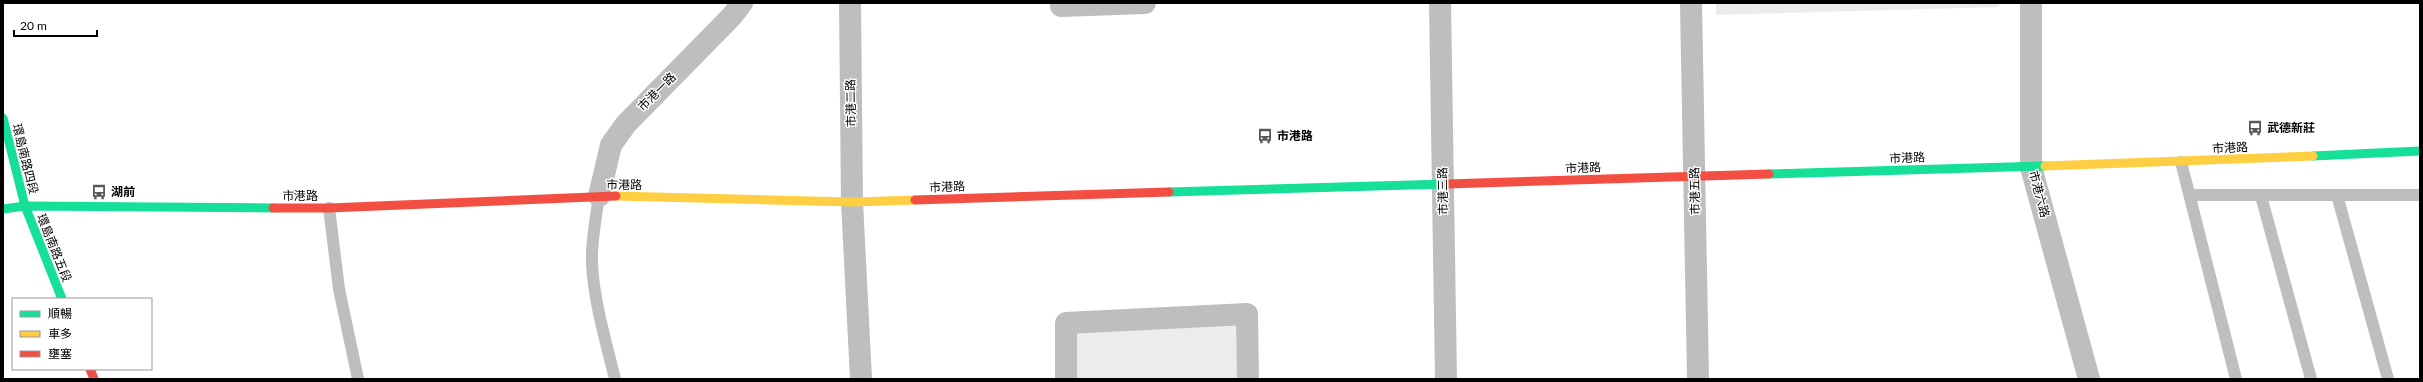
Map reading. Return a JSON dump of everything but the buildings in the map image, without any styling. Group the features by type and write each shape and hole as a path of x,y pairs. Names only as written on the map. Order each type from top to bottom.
{"street":[{"name":"市港一路","path":"599,196 611,145 626,124 732,16 742,3"},
{"name":"市港二路","path":"850,3 852,202 862,379"},
{"path":"1061,3 1061,6 1145,3"},
{"name":"市港三路","path":"1440,3 1446,379"},
{"name":"市港五路","path":"1691,3 1698,379"},
{"name":"市港六路","path":"2031,3 2031,167 2089,379"},
{"name":"環島南路四段","path":"3,118 25,206"},
{"name":"市港路","path":"3,209 25,206 329,208 599,196 852,202 2031,167 2420,151"},
{"name":"環島南路五段","path":"25,206 62,298"},
{"path":"1066,379 1066,323 1247,314 1248,379"}],"lane":[{"path":"2181,162 2236,379"},
{"path":"2190,195 2420,195"},
{"path":"599,196 594,232 592,263 605,339 615,379"},
{"path":"2261,196 2311,379"},
{"path":"2337,196 2388,379"},
{"path":"329,208 339,289 358,379"}],"shaded area":[{"path":"1716,3 1999,3 1999,7 1716,15"},
{"path":"1237,326 1238,379 1074,379 1074,329"}],"traffic: fast":[{"path":"3,118 25,206 62,298"},
{"path":"2313,156 2420,151"},
{"path":"1769,174 2045,166"},
{"path":"1169,192 1447,184"},
{"path":"3,209 25,206 273,208"}],"traffic: slow":[{"path":"2045,166 2313,156"},
{"path":"616,196 852,202 915,200"}],"traffic: jam":[{"path":"1447,184 1769,174"},
{"path":"915,200 1169,192"},
{"path":"273,208 329,208 616,196"},
{"path":"90,370 94,379"}],"place":[{"name":"武德新莊","path":"2255,128"},
{"name":"市港路","path":"1265,136"},
{"name":"湖前","path":"99,192"}]}
